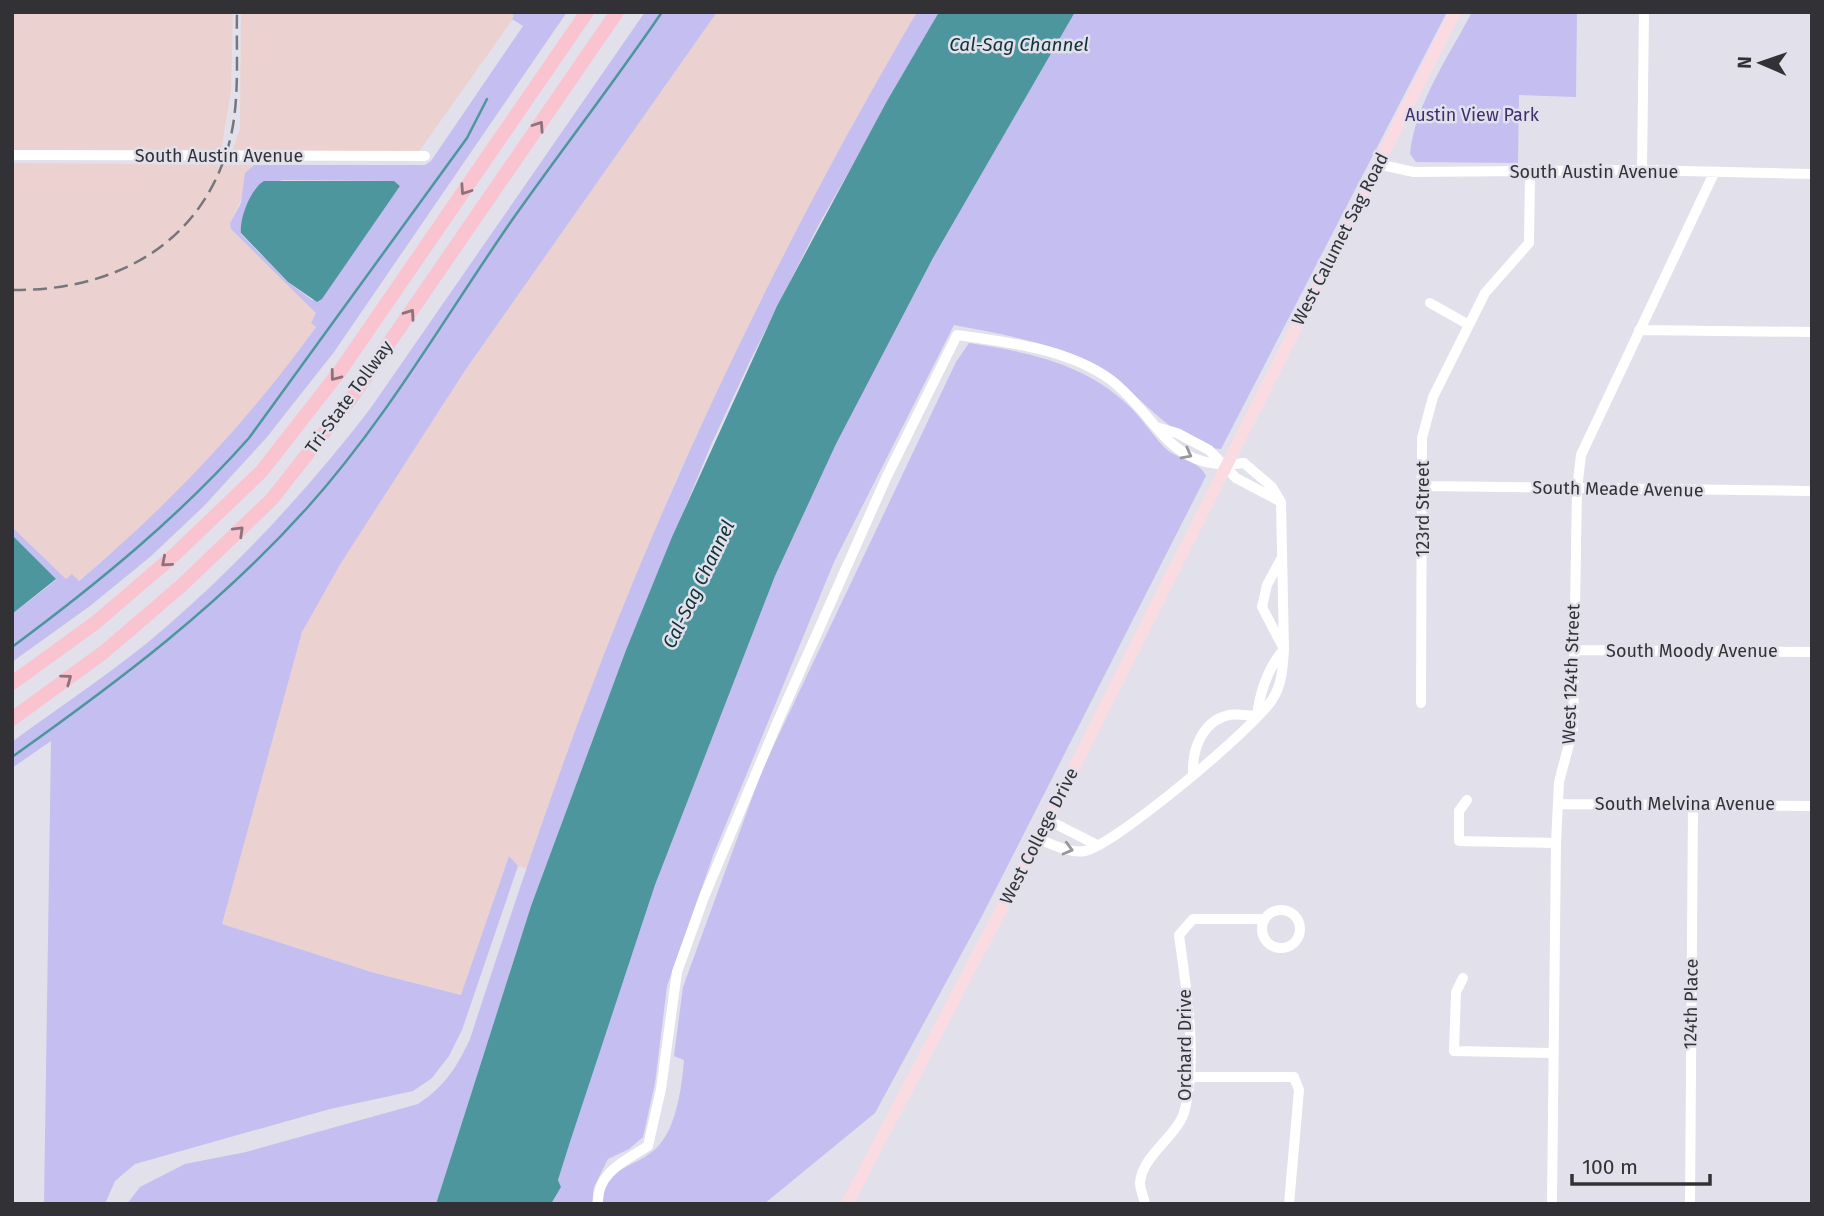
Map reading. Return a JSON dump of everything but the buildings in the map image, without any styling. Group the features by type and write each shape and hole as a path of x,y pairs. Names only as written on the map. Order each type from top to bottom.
{"highway":[{"name":"Tri-State Tollway","path":"12,683 95,622 261,472 340,371 587,12"},
{"name":"Tri-State Tollway","path":"12,719 114,643 181,586 272,499 352,397 617,12"}],"main road":[{"name":"West Calumet Sag Road","path":"1226,466 1455,12"},
{"name":"West College Drive","path":"847,1204 1048,820 1226,466"}],"street":[{"path":"1642,170 1644,12"},
{"name":"South Austin Avenue","path":"12,155 425,156"},
{"name":"South Austin Avenue","path":"1377,164 1414,172 1642,170 1812,174"},
{"name":"123rd Street","path":"1421,703 1425,418 1485,293 1529,243 1530,173"},
{"name":"West 124th Street","path":"1552,1204 1556,843 1559,782 1573,729 1577,489 1581,455 1714,173"},
{"path":"1430,303 1469,325"},
{"path":"1639,330 1812,332"},
{"path":"598,1204 598,1185 608,1172 648,1146 661,1089 677,972 704,897 778,721 887,476 957,335 1006,341 1066,358 1110,379 1156,427 1177,433 1209,450 1236,478 1281,502"},
{"path":"1038,839 1079,852 1110,841 1157,806 1257,716 1264,684 1275,660 1284,649 1281,502 1272,487 1244,463 1226,466"},
{"name":"South Meade Avenue","path":"1423,486 1812,491"},
{"path":"1282,558 1267,585 1262,607 1284,649"},
{"name":"South Moody Avenue","path":"1573,650 1812,652"},
{"path":"1193,773 1196,742 1210,726 1228,715 1257,716"},
{"path":"1467,800 1459,811 1459,841 1556,843"},
{"name":"South Melvina Avenue","path":"1558,804 1812,806"},
{"name":"124th Place","path":"1689,1204 1693,804"},
{"path":"1048,820 1097,845"},
{"name":"Orchard Drive","path":"1145,1204 1140,1182 1147,1165 1185,1111 1189,1077 1188,1001 1179,935 1193,919 1264,919"},
{"path":"1463,978 1456,992 1454,1051 1554,1054"},
{"path":"1189,1077 1294,1077 1299,1090 1289,1204"}],"shaded area":[{"path":"12,12 233,12 231,91 221,151 12,151"},
{"path":"241,12 511,12 515,16 420,150 413,153 232,151 240,129"},
{"path":"717,12 917,12 760,302 676,480 618,620 529,869 518,866 509,857 462,995 371,972 222,924 302,632 341,563 466,369"},
{"path":"12,163 254,165 245,173 244,193 230,223 231,229 322,318 275,384 208,461 132,536 78,581 66,579 12,527"}],"green space":[{"path":"511,12 567,12 334,352 267,437 204,506 150,557 90,606 12,662 12,614 56,580 12,535 12,527 66,579 72,574 79,581 144,523 205,462 263,396 316,327 311,323 316,313 231,229 230,223 241,203 245,173 254,165 425,165 431,161 523,26 512,19 514,16","holes":["283,180 394,181 400,186 322,299 312,300 288,282 241,234 241,224 256,187"]},
{"path":"645,12 717,12 466,369 341,563 302,632 222,924 371,972 461,995 509,856 518,866 462,1030 449,1056 432,1078 413,1091 330,1109 135,1164 115,1181 105,1204 44,1204 51,741 12,768 12,742 110,672 166,627 248,550 299,495 370,409"},
{"path":"917,12 939,12 818,226 750,361 711,445 626,650 531,906 436,1204 127,1204 140,1187 185,1164 246,1152 418,1104 443,1083 455,1067 470,1039 578,723 618,619 684,463 794,234"},
{"path":"1075,12 1447,12 1221,449 1204,446 1187,438 1108,373 1077,356 1025,340 954,325 834,562 714,853 667,986 655,1083 643,1137 629,1149 608,1159 594,1187 592,1204 551,1204 561,1187 558,1180 655,885 775,576 836,444 933,258"},
{"name":"Austin View Park","path":"1472,12 1577,12 1576,97 1519,95 1518,163 1416,162 1410,154 1419,117 1434,81"},
{"path":"969,343 1033,355 1074,369 1093,379 1128,405 1168,450 1198,466 1206,476 982,916 875,1113 764,1204 603,1204 605,1190 615,1174 651,1153 671,1126 680,1092 684,1060 674,1056 683,987 763,768 956,362"}],"water":[{"name":"Cal-Sag Channel","path":"939,12 1075,12 933,258 836,444 775,576 655,885 558,1180 561,1187 551,1204 436,1204 531,906 626,650 672,537 777,306 887,101"},
{"path":"264,181 394,181 400,186 322,299 317,302 288,282 241,233 247,204"},
{"path":"12,535 56,579 12,614"}],"waterway":[{"path":"12,757 167,641 239,578 307,508 363,440 510,223 662,12"},
{"path":"12,647 75,599 166,522 249,438 467,138 487,99"}],"railway":[{"path":"12,290 50,288 85,282 119,271 149,255 176,234 199,208 217,177 230,140 236,93 237,12"}]}
